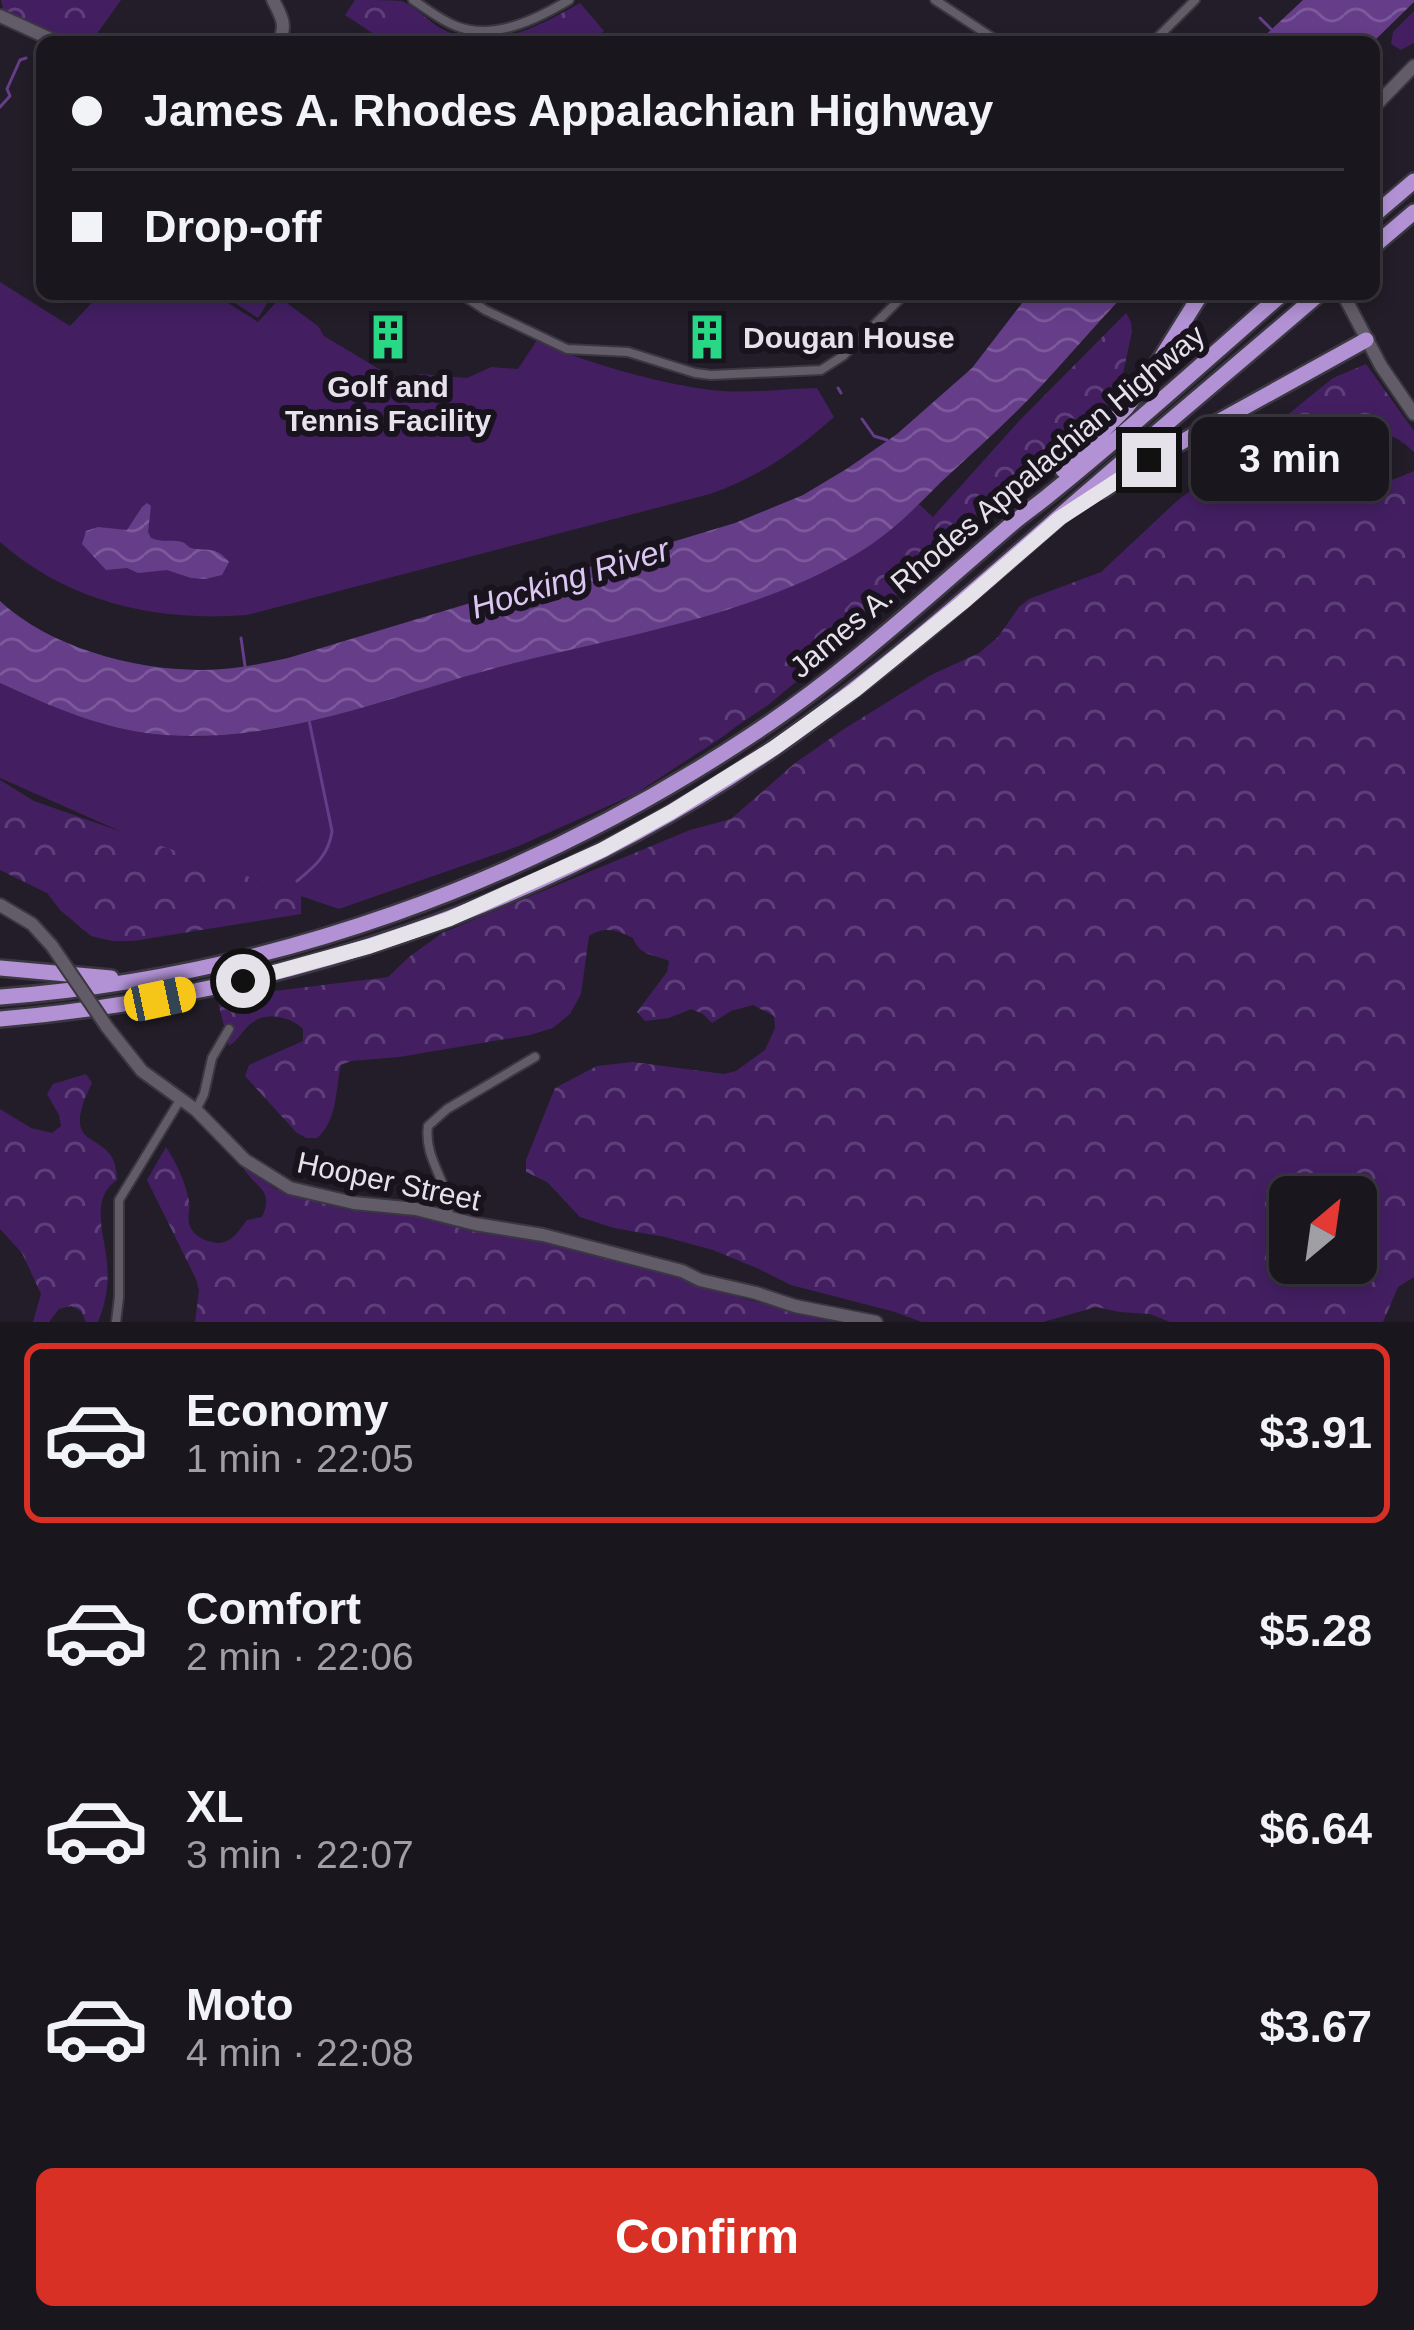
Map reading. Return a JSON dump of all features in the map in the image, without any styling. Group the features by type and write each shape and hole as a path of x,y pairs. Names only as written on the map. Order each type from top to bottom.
{"highway":[{"path":"1380,210 1414,181"},
{"path":"1380,241 1414,212"},
{"path":"1018,518 1126,408 1197,300"},
{"name":"James A. Rhodes Appalachian Highway","path":"0,997 139,980 248,958 455,892 596,828 701,768 798,704 881,639 1275,300"},
{"name":"James A. Rhodes Appalachian Highway","path":"0,1019 160,999 315,963 449,919 535,882 654,821 774,748 855,690 1312,300"},
{"path":"1060,518 1149,460 1366,340"},
{"path":"0,968 139,980"}],"street":[{"path":"273,0 283,25 281,36"},
{"path":"413,0 450,24 485,31 514,26 569,0"},
{"path":"935,0 990,36"},
{"path":"1159,36 1195,0"},
{"path":"0,16 44,36"},
{"path":"0,25 36,40"},
{"path":"1380,101 1414,66"},
{"path":"470,300 567,349 628,352 710,375 821,370 843,356 899,300"},
{"path":"1346,300 1414,414"},
{"name":"Hooper Street","path":"0,905 32,924 52,946 142,1072 196,1110 245,1160 290,1188 355,1204 416,1209 543,1235 795,1306 876,1322"},
{"path":"196,1110 212,1058 229,1029"},
{"path":"447,1217 448,1198 427,1147 428,1126 447,1109 535,1057"},
{"path":"116,1322 119,1200 181,1098"}],"green space":[{"path":"1,0 121,0 95,36 57,35 3,10"},
{"path":"355,0 402,1 462,36 377,36 345,15"},
{"path":"580,3 604,31 597,36 504,36"},
{"path":"1414,11 1414,43 1401,50 1391,44 1393,32"},
{"path":"0,282 70,326 94,300 223,300 258,322 283,300 324,336 399,381 421,374 467,378 491,367 518,369 537,340 601,365 701,389 817,388 834,417 776,462 710,494 247,615 180,615 116,604 55,580 0,542"},
{"path":"230,300 269,300 258,318"},
{"path":"1126,313 1132,332 1121,382 1107,409 1042,451 954,545 872,619 768,705 705,747 699,739 700,723 839,615"},
{"path":"1366,364 1414,431 1414,452 1389,436 1367,437 1336,451 1321,478 1355,490 1414,471 1414,1277 1398,1287 1383,1322 1170,1322 1150,1314 1096,1307 1043,1322 922,1322 791,1285 713,1250 580,1217 547,1182 526,1172 526,1160 555,1088 597,1066 633,1062 724,1074 736,1071 765,1050 775,1028 774,1016 753,1005 712,1023 691,1009 645,1021 637,1012 667,972 669,961 643,951 633,938 616,931 589,936 581,994 570,1014 553,1028 341,1065 332,1114 317,1138 296,1132 245,1076 249,1065 303,1041 303,1029 284,1018 262,1018 229,1046 217,998 388,977 442,933 690,830 731,819 795,763 844,729 931,675 979,653 1029,599 1101,572 1178,500 1333,378"},
{"path":"919,504 933,517 820,660 724,736 635,794 519,846 339,909 158,848 0,778 0,683 80,716 142,733 210,736 299,724 743,603 870,545"},
{"path":"0,780 34,801 301,895 301,914 133,941 91,936 47,893 0,870"},
{"path":"86,1074 92,1083 80,1123 83,1132 108,1152 117,1180 108,1188 101,1207 108,1270 105,1300 98,1322 86,1322 81,1311 71,1306 59,1309 49,1322 33,1322 41,1294 22,1253 0,1229 0,1109 31,1128 52,1133 61,1126 47,1094 53,1084"},
{"path":"166,1147 185,1187 190,1226 215,1243 235,1235 247,1220 262,1217 266,1207 264,1193 240,1162 275,1189 361,1212 418,1214 468,1229 579,1247 748,1300 846,1322 195,1322 196,1279 147,1180"}],"water":[{"path":"1303,0 1414,0 1379,36 1264,36"},
{"name":"Hocking River","path":"1024,300 1119,300 1020,408 899,523 832,567 746,604 300,724 210,736 121,729 0,683 0,601 47,634 135,663 195,670 288,658 735,523 803,495 897,434 972,368"},
{"path":"147,503 151,506 151,538 220,553 229,562 222,575 205,579 167,570 106,570 82,544 86,531 98,527 127,530"}],"waterway":[{"path":"1260,18 1271,29"},
{"path":"0,107 10,96 7,89 20,60 26,58"},
{"path":"838,388 841,393"},
{"path":"862,419 874,436 887,440"},
{"path":"241,638 245,666"},
{"path":"297,881 324,854 332,831 309,720"}],"place":[{"name":"Golf and Tennis Facility","path":"388,337"},
{"name":"Dougan House","path":"707,337"}],"route":[{"path":"243,981 449,919 602,850 671,812 855,690 1060,518 1149,460"}]}
